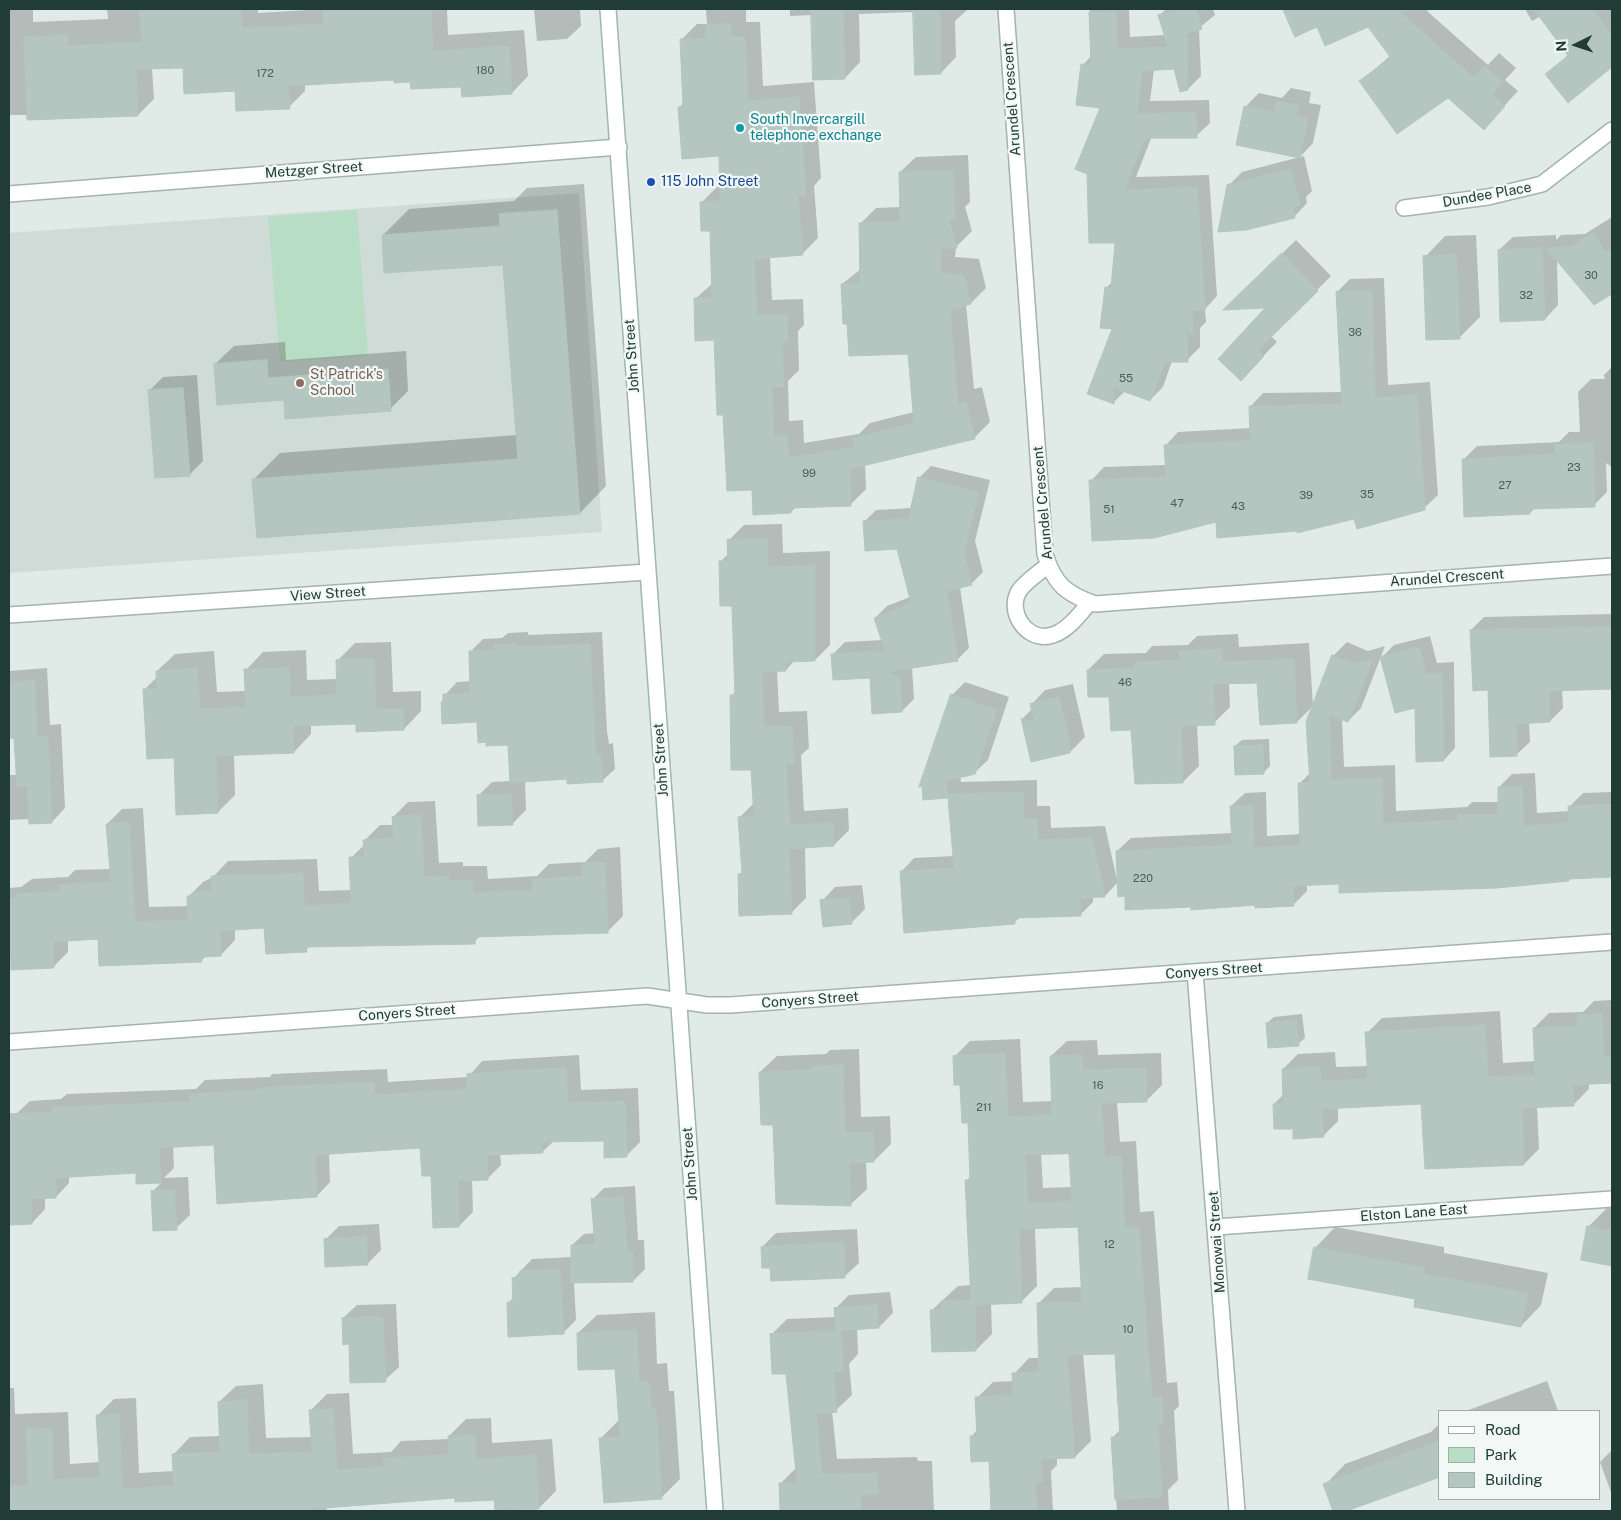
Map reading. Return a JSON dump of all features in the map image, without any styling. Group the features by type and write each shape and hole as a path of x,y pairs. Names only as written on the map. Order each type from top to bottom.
{"street":[{"name":"John Street","path":"608,9 715,1511"},
{"name":"Arundel Crescent","path":"1006,9 1045,554 1050,572 1062,588 1078,599 1095,604 1612,566"},
{"name":"Dundee Place","path":"1404,208 1488,197 1542,184 1612,130"},
{"name":"Metzger Street","path":"9,194 619,147"},
{"path":"1048,565 1026,584 1016,599 1018,620 1030,633 1049,636 1059,632 1069,626 1090,602"},
{"name":"View Street","path":"9,615 647,572"},
{"name":"Conyers Street","path":"9,1042 647,996 708,1005 730,1005 1612,942"},
{"name":"Monowai Street","path":"1195,972 1237,1511"},
{"name":"Elston Lane East","path":"1216,1227 1612,1199"}],"shaded area":[{"name":"St Patrick's School","path":"579,193 602,532 9,573 9,233"}],"green space":[{"path":"357,210 368,356 280,362 268,217"}],"building":[{"path":"139,9 241,9 242,28 324,24 323,9 431,9 433,51 509,46 512,94 462,97 461,87 411,89 410,82 394,83 394,80 288,86 290,109 236,111 235,91 184,94 183,68 136,69 138,116 27,120 24,37 68,35 68,46 142,42"},
{"path":"811,9 843,9 845,79 813,80"},
{"path":"913,9 940,9 941,74 915,75"},
{"path":"1180,9 1196,9 1202,29 1187,33 1188,90 1180,92 1174,69 1142,71 1137,114 1196,112 1197,138 1145,138 1124,190 1197,187 1205,311 1192,311 1193,336 1187,330 1188,362 1165,362 1150,401 1114,388 1114,404 1087,394 1112,329 1100,328 1105,287 1111,288 1115,243 1089,243 1087,174 1075,169 1100,108 1076,105 1081,64 1091,65 1089,12 1116,11 1117,49 1168,47 1158,15"},
{"path":"1283,9 1412,9 1401,13 1474,78 1485,66 1503,82 1492,94 1505,106 1484,130 1448,98 1397,134 1359,81 1391,58 1368,27 1325,46 1317,27 1295,37"},
{"path":"1534,9 1592,9 1612,35 1612,67 1568,103 1545,74 1568,56"},
{"path":"731,24 731,37 745,37 748,101 799,97 806,195 798,195 803,255 754,259 757,315 787,314 788,342 782,342 784,387 772,387 774,436 787,435 789,458 854,447 853,438 914,423 908,354 849,356 847,324 843,324 841,284 860,283 859,223 900,222 899,172 953,170 955,219 949,220 957,248 941,248 940,273 964,275 971,304 950,310 958,404 966,402 975,439 850,469 851,506 791,508 791,513 753,515 752,490 727,491 723,415 717,415 714,340 695,341 694,298 712,298 710,231 701,231 700,202 720,201 719,156 682,159 678,107 683,106 680,39 706,39 706,25"},
{"path":"1276,101 1298,105 1296,116 1308,119 1300,158 1236,145 1244,106 1274,112"},
{"path":"1291,169 1300,205 1293,207 1295,218 1246,230 1218,232 1227,185"},
{"path":"557,210 580,514 257,538 252,479 518,459 503,265 384,273 382,235 500,226 499,214"},
{"path":"1593,233 1605,252 1612,250 1612,294 1594,305 1546,248 1571,247"},
{"path":"1542,248 1545,320 1500,322 1498,250"},
{"path":"1282,253 1318,291 1258,350 1264,356 1241,381 1218,359 1265,308 1223,310"},
{"path":"1456,255 1460,339 1426,340 1423,256"},
{"path":"1372,291 1375,398 1417,395 1425,510 1357,529 1354,519 1297,533 1297,531 1217,538 1216,522 1154,538 1092,541 1089,480 1166,477 1164,445 1254,440 1250,438 1249,406 1342,404 1336,292"},
{"path":"267,360 268,378 388,369 391,411 285,419 284,400 217,405 214,364"},
{"path":"183,388 190,476 155,478 148,390"},
{"path":"1593,443 1595,507 1530,509 1530,514 1464,517 1462,459 1555,454 1554,445"},
{"path":"918,477 979,492 964,553 972,585 947,591 958,661 887,672 900,677 902,712 872,714 870,678 833,680 831,654 885,651 874,618 911,603 897,549 865,551 863,521 908,519"},
{"path":"767,539 768,567 815,565 815,661 786,662 786,671 762,672 764,727 792,726 794,764 786,764 790,825 833,823 834,846 789,849 792,914 739,916 738,874 742,873 738,817 754,816 751,770 731,770 730,695 735,695 732,606 720,606 719,561 728,561 727,540"},
{"path":"1612,627 1612,689 1549,691 1550,722 1516,724 1517,756 1490,757 1488,690 1473,691 1470,630"},
{"path":"515,644 516,647 590,644 595,744 597,755 601,755 603,782 567,784 567,779 510,783 508,745 486,746 486,742 478,743 477,722 442,724 441,702 443,702 443,694 470,693 469,651 495,650 494,645"},
{"path":"1419,647 1426,674 1442,673 1444,761 1416,762 1415,708 1395,713 1380,657"},
{"path":"1222,649 1223,662 1294,659 1297,723 1260,725 1257,683 1213,684 1215,725 1181,726 1183,783 1135,784 1131,730 1111,731 1109,697 1088,697 1087,670 1135,668 1135,662 1180,660 1179,651"},
{"path":"1332,655 1354,664 1373,659 1348,722 1329,715 1331,780 1382,778 1383,824 1458,820 1458,815 1498,815 1498,787 1522,786 1524,826 1569,823 1568,806 1612,804 1612,877 1569,879 1569,881 1497,888 1339,893 1339,884 1293,886 1294,906 1255,908 1255,905 1191,910 1191,907 1125,910 1125,896 1118,897 1116,851 1232,845 1230,806 1253,805 1254,848 1300,846 1298,783 1310,783 1306,722"},
{"path":"374,659 376,709 404,709 404,730 356,732 356,724 293,726 294,753 216,756 218,813 176,815 174,758 147,759 143,689 157,689 156,671 197,668 200,709 246,707 244,669 289,668 290,697 337,695 336,660"},
{"path":"35,681 37,737 48,737 52,823 29,824 27,786 17,787 14,738 9,738 9,682"},
{"path":"951,694 997,710 975,774 946,781 948,794 1024,792 1024,819 1037,819 1038,840 1092,838 1105,897 1080,898 1081,916 1014,918 1015,924 904,933 900,871 954,868 948,798 923,800 922,786 919,787"},
{"path":"1059,697 1070,743 1070,753 1031,762 1021,718 1035,723 1030,704"},
{"path":"1263,745 1264,774 1235,775 1234,746"},
{"path":"511,794 513,825 478,826 477,795"},
{"path":"421,815 424,877 449,876 449,881 473,880 473,893 533,890 533,879 583,876 582,863 605,862 608,933 475,937 475,944 306,947 307,952 266,954 264,928 220,931 221,956 201,957 202,962 99,966 98,939 53,942 54,968 11,970 9,899 16,899 16,894 60,891 59,885 111,882 106,824 129,822 135,922 188,920 187,896 194,896 194,892 212,891 211,876 303,873 304,906 351,903 349,857 364,857 363,840 394,838 392,817"},
{"path":"849,898 852,924 823,927 820,900"},
{"path":"1602,1014 1604,1056 1612,1056 1612,1083 1573,1085 1574,1106 1522,1108 1524,1165 1425,1169 1421,1104 1322,1109 1324,1137 1293,1139 1293,1129 1274,1129 1273,1104 1283,1103 1282,1069 1320,1066 1321,1081 1368,1079 1365,1032 1485,1025 1488,1077 1535,1075 1533,1028 1578,1026 1577,1015"},
{"path":"1296,1020 1299,1046 1268,1048 1266,1023"},
{"path":"1005,1054 1008,1117 1052,1115 1050,1056 1082,1055 1083,1070 1146,1068 1147,1102 1101,1103 1105,1157 1121,1156 1125,1228 1139,1227 1152,1398 1162,1397 1163,1423 1158,1424 1162,1497 1115,1500 1111,1437 1120,1437 1115,1354 1067,1355 1075,1458 1041,1459 1042,1482 1035,1482 1037,1511 991,1511 989,1461 971,1462 970,1436 977,1436 975,1397 1013,1395 1012,1373 1039,1372 1037,1303 1082,1302 1078,1227 1019,1229 1022,1303 975,1305 976,1351 932,1352 930,1310 942,1309 941,1301 971,1300 965,1180 970,1180 968,1123 962,1123 960,1085 954,1085 953,1056","holes":["1069,1154 1072,1201 1028,1203 1025,1155"]},
{"path":"843,1065 845,1133 873,1132 874,1162 849,1163 851,1206 776,1204 773,1125 761,1125 759,1072 812,1070 812,1066"},
{"path":"566,1068 568,1103 625,1101 627,1157 604,1158 604,1141 542,1142 543,1153 487,1155 488,1180 458,1181 459,1227 433,1228 431,1176 422,1176 420,1148 315,1155 317,1197 217,1204 214,1145 159,1148 161,1183 136,1184 136,1173 56,1178 56,1198 31,1199 32,1224 9,1225 9,1114 52,1112 52,1107 190,1102 190,1094 258,1090 258,1088 374,1082 375,1095 467,1089 467,1074"},
{"path":"174,1190 177,1230 153,1231 151,1191"},
{"path":"623,1197 627,1251 633,1251 633,1282 571,1283 571,1245 595,1244 591,1199"},
{"path":"1587,1226 1612,1231 1612,1266 1581,1260"},
{"path":"366,1237 368,1265 325,1267 324,1239"},
{"path":"844,1242 845,1278 771,1281 770,1268 762,1268 761,1247"},
{"path":"1314,1247 1425,1268 1424,1274 1528,1293 1521,1327 1414,1307 1415,1299 1308,1279"},
{"path":"560,1270 564,1334 508,1337 507,1302 513,1302 512,1278 519,1277 520,1271"},
{"path":"877,1305 879,1328 836,1331 834,1308"},
{"path":"383,1317 386,1382 350,1383 349,1344 343,1345 342,1318"},
{"path":"637,1330 639,1382 649,1381 651,1409 656,1409 662,1499 604,1503 599,1438 620,1437 615,1369 578,1370 577,1333"},
{"path":"841,1331 844,1371 833,1372 837,1412 816,1414 822,1474 877,1473 878,1494 860,1495 861,1511 780,1511 779,1483 797,1483 786,1374 772,1374 770,1334"},
{"path":"247,1400 249,1454 312,1452 309,1410 333,1409 337,1470 384,1467 383,1458 449,1455 448,1436 475,1435 476,1459 536,1455 539,1509 495,1511 494,1500 455,1502 455,1498 311,1509 312,1511 9,1511 9,1486 28,1485 26,1429 52,1428 53,1480 100,1477 96,1415 119,1414 122,1489 174,1486 172,1454 220,1452 218,1402"},
{"path":"1438,1442 1438,1478 1347,1511 1333,1511 1323,1484"}],"place":[{"name":"South Invercargill telephone exchange","path":"740,128"},
{"name":"115 John Street","path":"651,182"},
{"name":"St Patrick's School","path":"300,383"}]}
